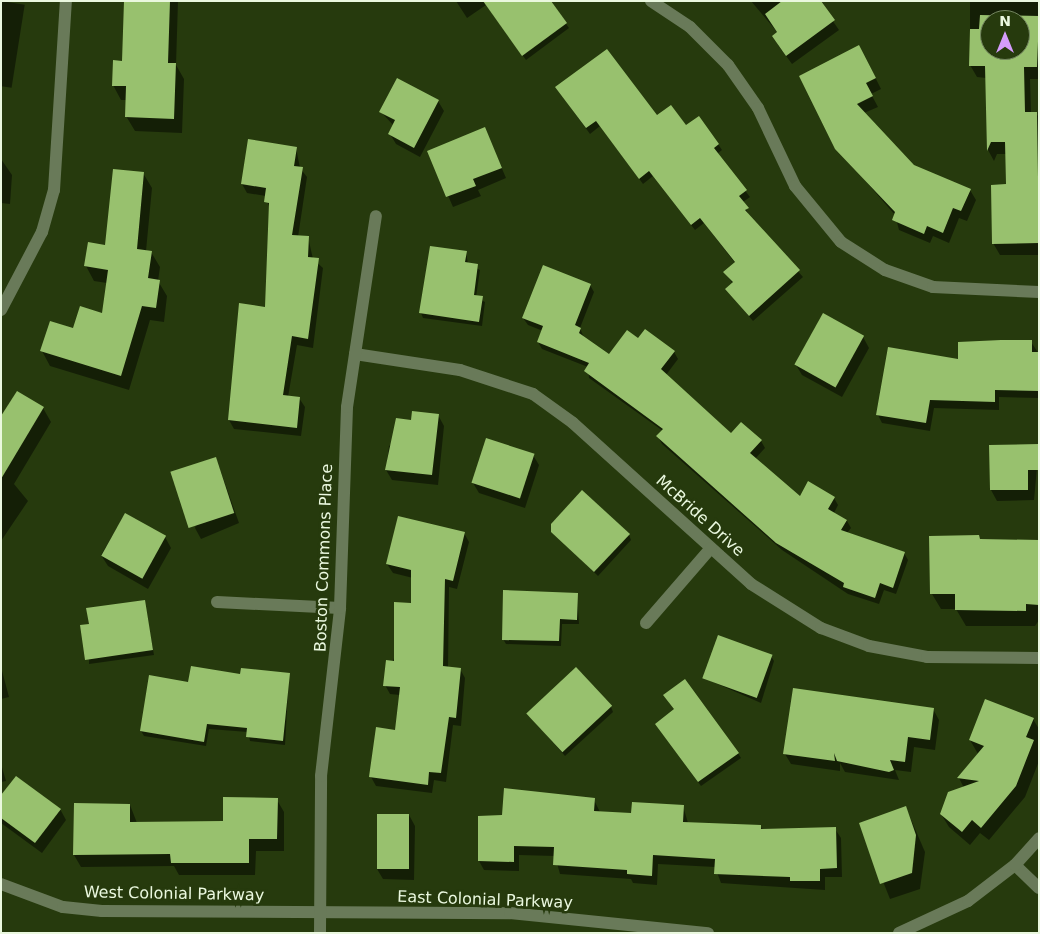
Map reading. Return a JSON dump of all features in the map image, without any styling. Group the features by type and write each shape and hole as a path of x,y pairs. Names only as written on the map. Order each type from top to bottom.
{"street":[{"path":"1,310 42,232 54,190 66,1"},
{"path":"651,1 690,27 728,65 758,108 795,186 849,247 885,270 933,287 1039,292"},
{"name":"Boston Commons Place","path":"320,933 321,776 340,608 344,454 355,354 376,216"},
{"name":"McBride Drive","path":"355,354 460,370 533,394 573,424 772,601 846,638 927,657 1039,658"},
{"path":"646,623 711,548"},
{"path":"217,602 340,608"},
{"path":"900,933 943,917 1015,865 1039,838"},
{"path":"1015,865 1039,888"},
{"name":"West Colonial Parkway","path":"1,884 63,907 102,911 320,912"},
{"name":"East Colonial Parkway","path":"320,912 510,913 708,933"}],"building":[{"path":"124,1 170,1 168,63 176,63 174,119 125,117 126,86 112,86 113,60 122,61"},
{"path":"483,1 551,1 567,23 522,56"},
{"path":"782,1 821,1 835,20 786,56 772,36 777,32 765,14"},
{"path":"980,15 980,60 1030,60 1030,16 1039,16 1037,67 1024,67 1025,112 1037,112 1039,243 992,244 991,185 1006,184 1005,142 991,142 987,151 985,66 969,66 970,29 979,29"},
{"path":"859,45 876,78 866,83 873,96 857,104 914,165 971,189 961,211 953,208 943,233 927,226 924,234 892,220 895,212 835,149 799,76"},
{"path":"607,49 657,115 671,105 686,125 699,116 719,144 714,148 747,190 739,196 749,208 745,210 800,270 749,316 725,289 733,282 723,272 735,262 700,218 691,225 649,171 639,179 596,121 586,128 555,87"},
{"path":"397,78 439,100 414,148 388,134 395,120 379,112"},
{"path":"485,127 502,168 473,179 476,186 446,197 427,151"},
{"path":"248,139 297,147 294,166 303,167 292,235 309,236 308,257 319,258 308,339 292,336 283,395 300,397 297,428 228,420 239,303 265,307 269,203 264,202 266,188 241,184"},
{"path":"113,169 144,172 137,249 152,251 148,278 160,280 156,308 142,306 121,376 40,351 50,321 73,328 80,306 102,313 108,270 84,266 88,242 105,245"},
{"path":"430,246 467,251 465,262 478,264 474,295 483,296 479,322 419,313"},
{"path":"543,265 591,284 575,325 581,328 579,333 609,354 627,330 638,338 645,329 675,351 661,369 731,433 741,422 762,440 750,453 800,496 808,481 835,497 828,509 847,520 841,530 905,552 893,588 880,583 875,598 843,587 844,583 776,543 656,436 663,429 584,371 589,363 537,342 543,326 522,318"},
{"path":"823,313 864,336 836,387 794,365"},
{"path":"1032,340 1032,352 1039,352 1039,391 995,390 995,402 930,400 926,423 876,415 888,347 958,359 958,342"},
{"path":"17,391 44,407 1,479 1,416"},
{"path":"412,411 439,414 432,475 385,470 396,418 411,420"},
{"path":"486,438 535,454 520,498 471,483"},
{"path":"1039,444 1039,470 1028,470 1028,490 990,490 989,445"},
{"path":"216,457 234,513 189,528 170,472"},
{"path":"582,490 630,534 594,572 551,532 551,524"},
{"path":"125,513 166,536 142,579 101,556"},
{"path":"398,516 465,532 453,581 445,579 443,666 461,668 456,718 449,717 441,773 429,772 428,785 369,777 376,727 395,730 400,687 383,686 386,660 394,661 394,602 411,603 411,570 386,564"},
{"path":"979,535 980,539 1039,540 1039,605 1026,604 1026,611 955,610 955,594 930,594 929,536"},
{"path":"503,590 578,593 577,620 560,619 559,641 502,640"},
{"path":"145,600 153,650 85,660 80,625 89,624 86,608"},
{"path":"718,635 773,655 757,698 702,678"},
{"path":"191,666 240,674 241,668 290,673 283,741 246,737 247,728 207,724 204,742 140,731 149,675 188,682"},
{"path":"576,667 612,706 562,752 526,713"},
{"path":"685,679 739,753 698,782 655,724 674,709 663,695"},
{"path":"793,688 934,708 930,740 908,737 905,762 890,760 894,770 889,772 837,761 834,753 835,761 783,754"},
{"path":"985,699 1034,718 1026,737 1034,740 1016,786 981,828 972,820 962,832 940,814 948,792 979,781 957,778 984,746 969,740"},
{"path":"16,776 61,809 35,843 1,818 1,795"},
{"path":"504,788 595,798 594,811 631,813 632,802 684,805 683,822 761,825 761,829 836,827 837,868 820,869 820,881 790,881 790,877 714,874 715,859 653,855 652,876 627,874 627,870 553,865 554,847 514,846 514,862 478,861 478,816 502,815"},
{"path":"223,797 278,798 277,839 249,839 249,863 171,863 170,854 73,855 74,803 130,804 130,822 223,821"},
{"path":"906,806 916,835 912,873 880,884 859,823"},
{"path":"377,814 409,814 409,869 377,869"}]}
